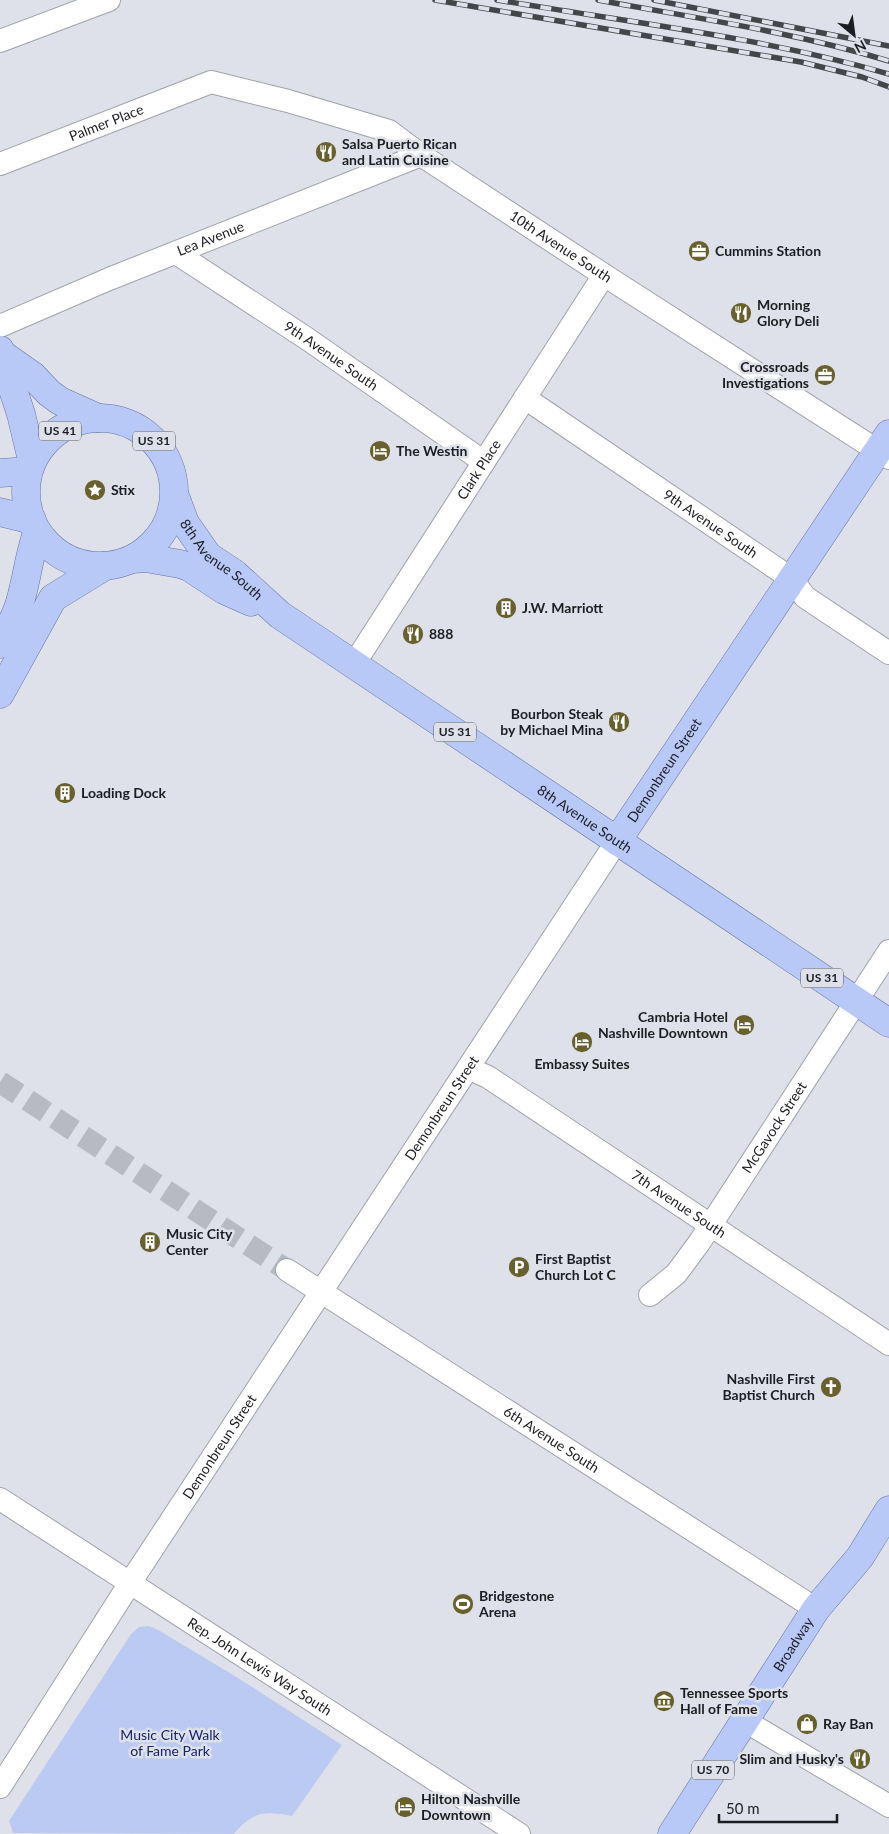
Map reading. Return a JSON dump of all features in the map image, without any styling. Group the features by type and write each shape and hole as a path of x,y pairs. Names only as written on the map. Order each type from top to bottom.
{"main road":[{"name":"US 31","path":"1,353 33,376 49,393 60,401 98,418 116,420 132,425 147,434 160,447 169,462 174,479 175,496"},
{"name":"US 31","path":"1,353 21,414 30,466 26,492 34,526 63,556 83,564 104,566 119,564 133,559"},
{"name":"US 41","path":"30,466 46,442 61,430 79,421 98,418"},
{"name":"Demonbreun Street","path":"617,841 792,578 885,447"},
{"path":"0,473 30,466"},
{"path":"133,559 149,548 162,533 171,516 175,496"},
{"name":"8th Avenue South","path":"175,496 185,523 208,556 235,574 280,615 889,1023"},
{"path":"0,512 34,526 25,584 19,607 0,644"},
{"name":"8th Avenue South","path":"133,559 146,558 189,567 224,590 280,615"},
{"path":"0,694 53,598 104,566"},
{"name":"Broadway","path":"672,1834 816,1610 860,1556 889,1510"}],"street":[{"path":"0,41 108,0"},
{"name":"10th Avenue South","path":"211,82 288,101 389,131 604,275 885,447"},
{"name":"Palmer Place","path":"0,164 211,82"},
{"name":"Lea Avenue","path":"0,326 421,154"},
{"name":"9th Avenue South","path":"176,253 306,338 484,462"},
{"name":"Clark Place","path":"354,664 604,275"},
{"name":"9th Avenue South","path":"525,398 792,578 805,597 889,653"},
{"name":"Demonbreun Street","path":"0,1787 130,1583 617,841"},
{"name":"McGavock Street","path":"650,1295 676,1274 711,1225 889,951"},
{"name":"7th Avenue South","path":"468,1068 488,1077 889,1344"},
{"name":"6th Avenue South","path":"287,1270 816,1610"},
{"name":"Rep. John Lewis Way South","path":"0,1499 519,1834"},
{"path":"745,1722 889,1806"}],"green space":[{"name":"Music City Walk of Fame Park","path":"149,1626 235,1676 342,1745 292,1816 274,1813 260,1814 247,1821 234,1834 13,1833 9,1821 131,1634 139,1627"}],"tunnel":[{"path":"0,1082 287,1270"}],"railway":[{"path":"435,0 801,62 862,77 889,87"},
{"path":"497,0 743,40 841,61 889,74"},
{"path":"598,0 781,34 889,61"},
{"path":"654,0 889,46"}],"place":[{"name":"Salsa Puerto Rican and Latin Cuisine","path":"326,152"},
{"name":"Cummins Station","path":"699,251"},
{"name":"Morning Glory Deli","path":"741,313"},
{"name":"Crossroads Investigations","path":"825,375"},
{"name":"The Westin","path":"380,451"},
{"name":"Stix","path":"95,490"},
{"name":"J.W. Marriott","path":"506,608"},
{"name":"888","path":"413,634"},
{"name":"Bourbon Steak by Michael Mina","path":"619,722"},
{"name":"Loading Dock","path":"65,793"},
{"name":"Cambria Hotel Nashville Downtown","path":"744,1025"},
{"name":"Embassy Suites","path":"582,1042"},
{"name":"Music City Center","path":"150,1242"},
{"name":"First Baptist Church Lot C","path":"519,1267"},
{"name":"Nashville First Baptist Church","path":"831,1387"},
{"name":"Bridgestone Arena","path":"463,1604"},
{"name":"Tennessee Sports Hall of Fame","path":"664,1701"},
{"name":"Ray Ban","path":"807,1724"},
{"name":"Slim and Husky's","path":"860,1759"},
{"name":"Hilton Nashville Downtown","path":"405,1807"}]}
